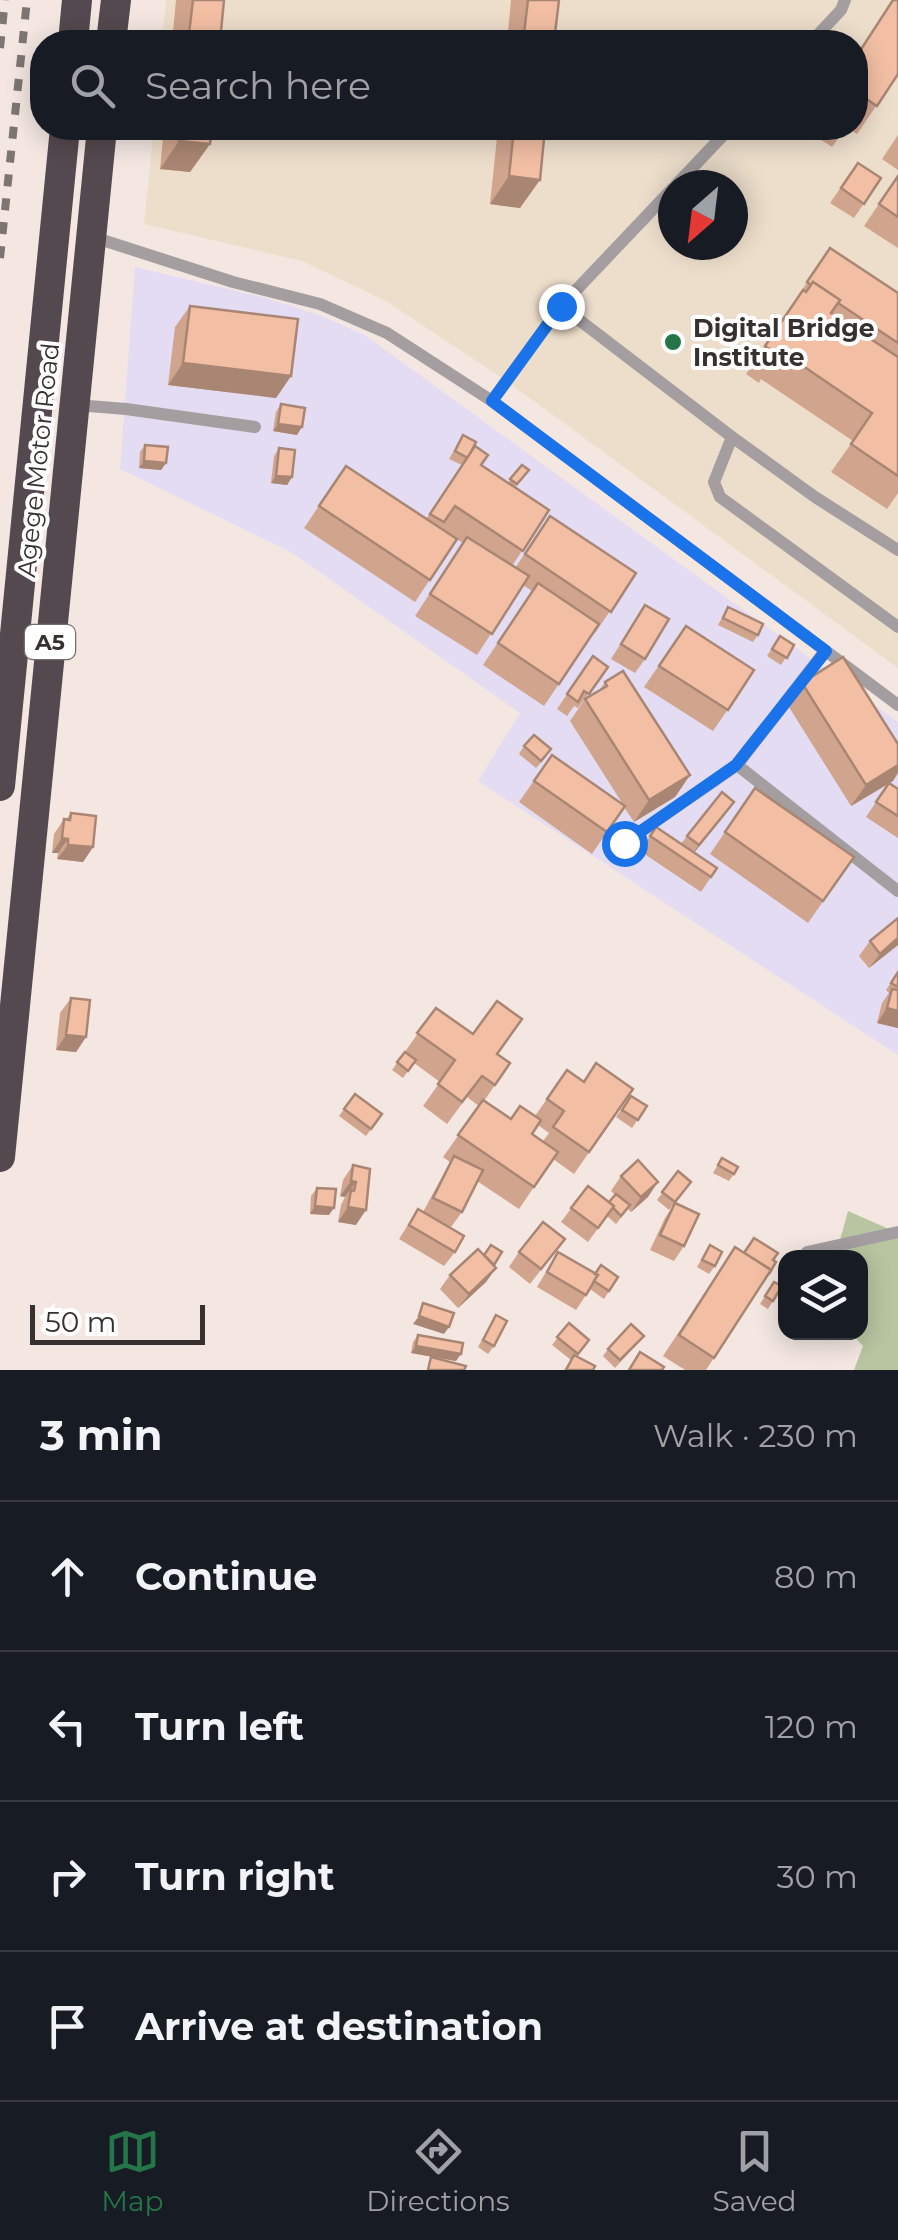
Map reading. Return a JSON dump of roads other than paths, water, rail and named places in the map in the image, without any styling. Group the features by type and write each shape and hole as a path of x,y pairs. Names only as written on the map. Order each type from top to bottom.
{"highway":[{"path":"74,30 77,0"},
{"path":"112,30 116,0"},
{"name":"Agege Motor Road","path":"0,786 63,140"},
{"name":"Agege Motor Road","path":"0,1156 101,140"}],"lane":[{"path":"822,30 845,0"},
{"path":"689,170 718,140"},
{"path":"492,401 561,306 658,203"},
{"path":"90,237 320,304 387,333 492,401 898,704"},
{"path":"561,306 732,437 898,550"},
{"path":"73,405 255,427"},
{"path":"732,437 714,482 720,497 898,627"},
{"path":"624,843 736,765 826,651"},
{"path":"736,765 898,892"},
{"path":"816,1250 898,1232"}],"railway":[{"path":"0,48 5,0"},
{"path":"0,258 27,0"}],"place":[{"name":"Digital Bridge Institute","path":"673,342"}]}
